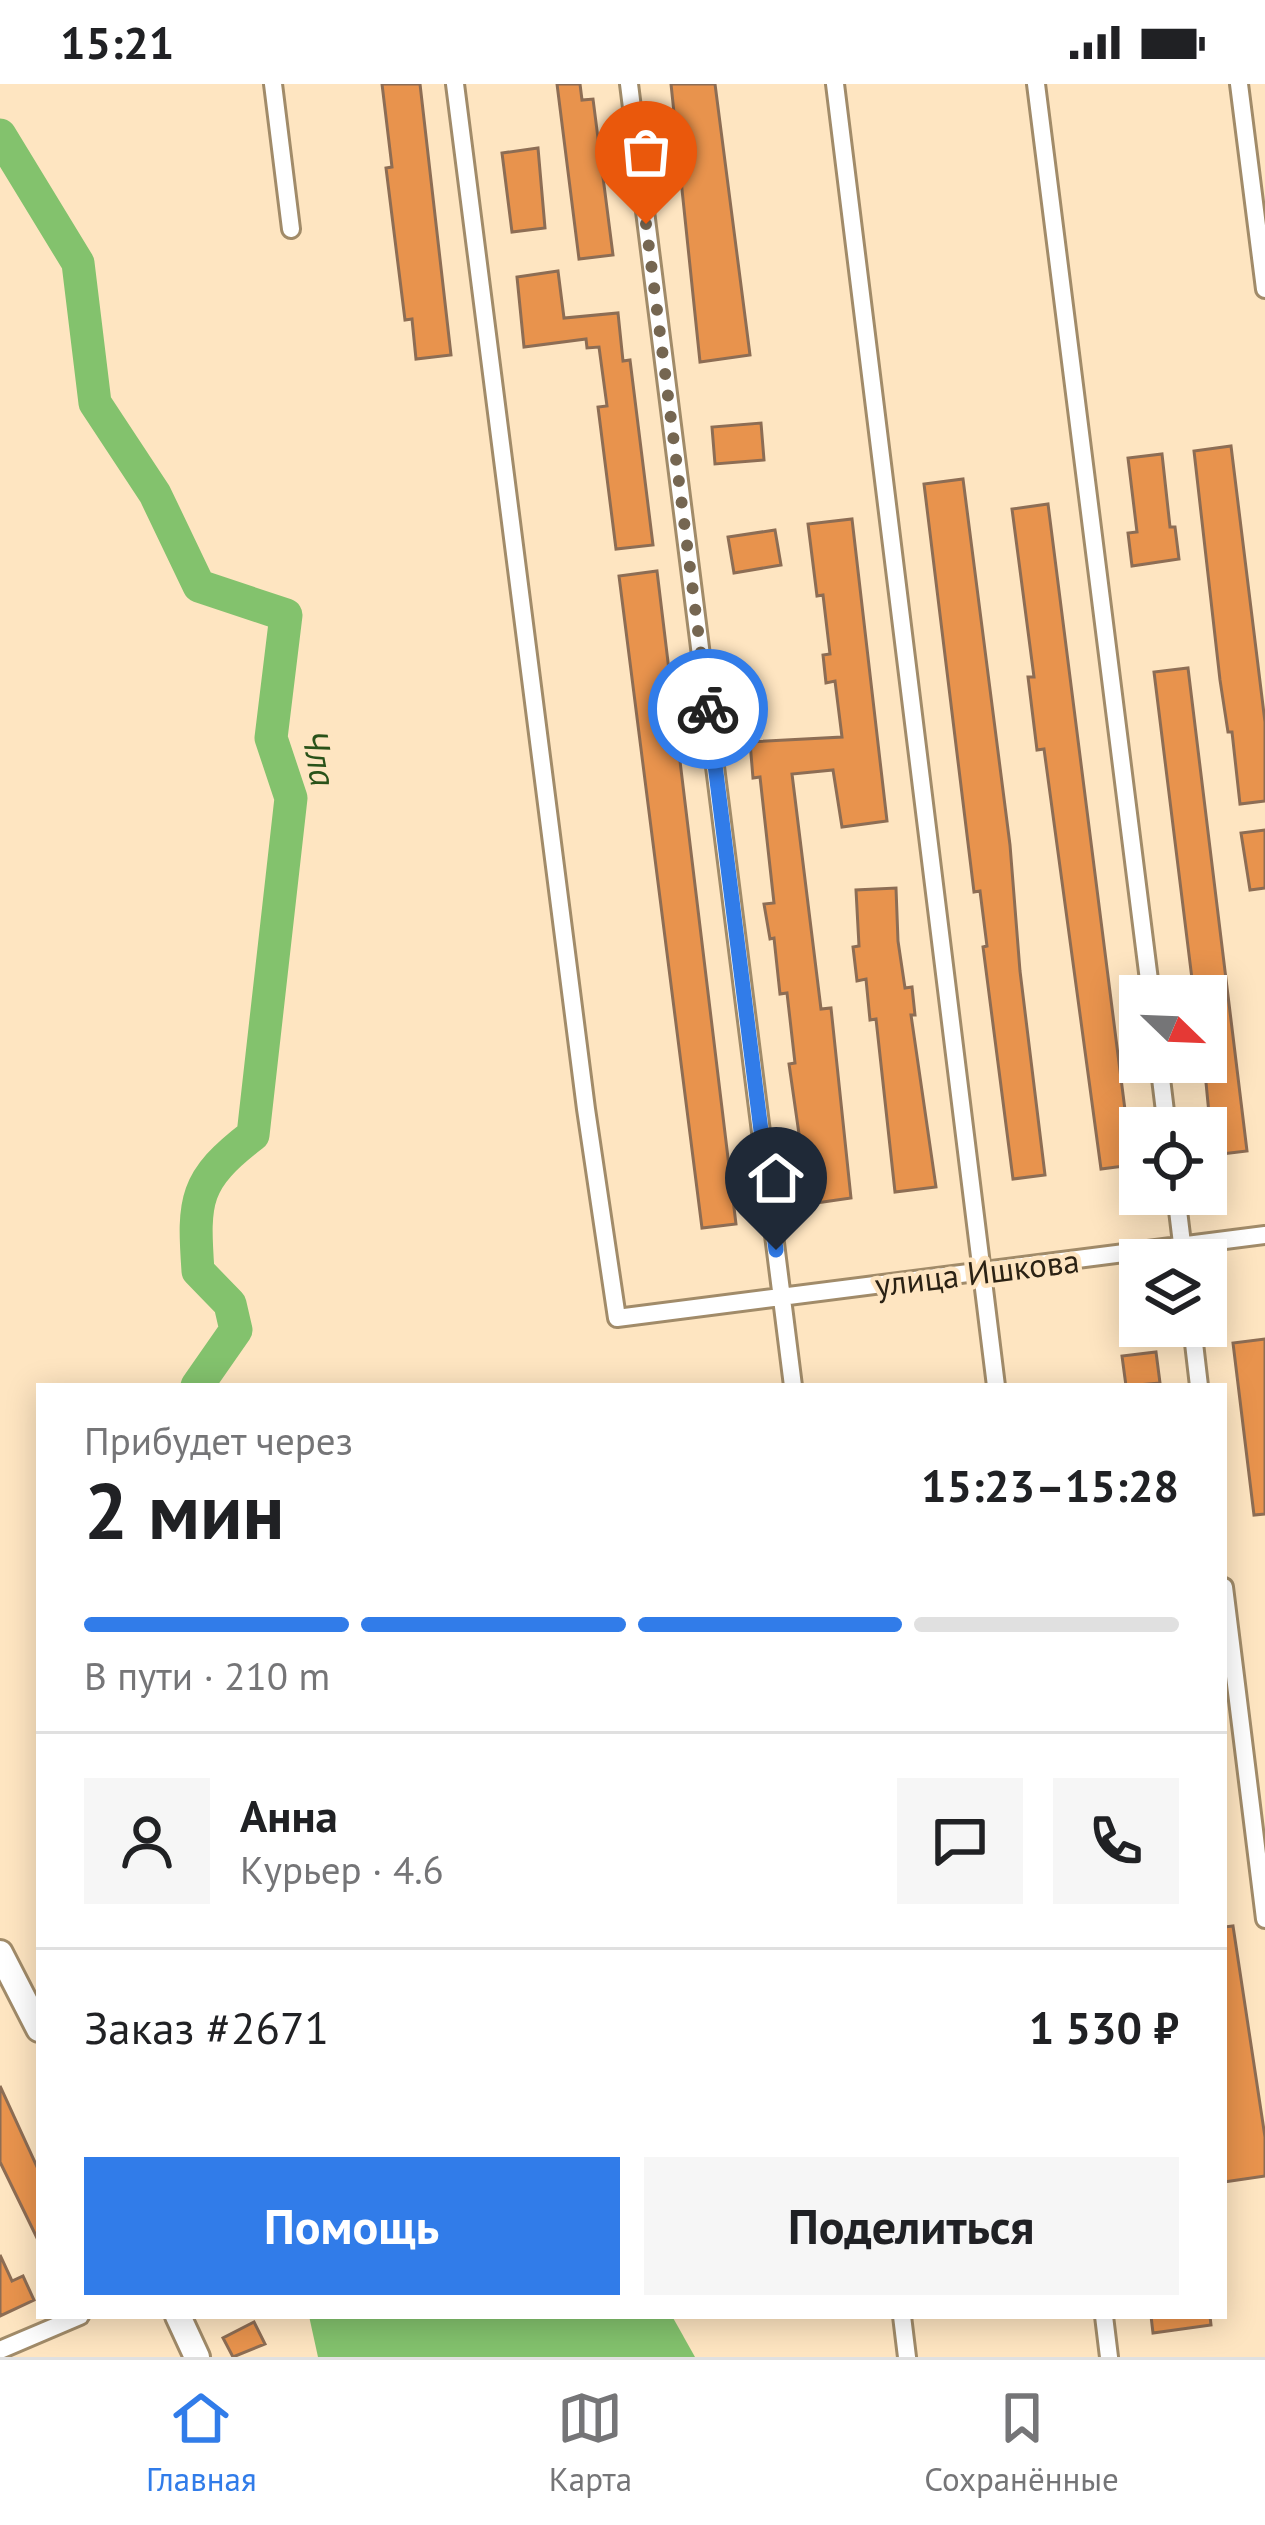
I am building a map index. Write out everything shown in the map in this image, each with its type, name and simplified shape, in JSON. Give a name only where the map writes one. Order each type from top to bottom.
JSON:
[{"type":"street","points":[[273,84],[291,229]]},
{"type":"street","name":"улица Ишкова","points":[[455,84],[617,1318],[1119,1258]]},
{"type":"street","points":[[629,84],[793,1383]]},
{"type":"street","points":[[836,84],[996,1383]]},
{"type":"street","points":[[1036,84],[1147,975]]},
{"type":"street","points":[[1239,84],[1265,289]]},
{"type":"street","name":"улица Ишкова","points":[[1227,1243],[1265,1235]]},
{"type":"street","points":[[1194,1347],[1199,1383]]},
{"type":"street","points":[[1227,1610],[1265,1919]]},
{"type":"street","points":[[0,1953],[36,2023]]},
{"type":"street","points":[[3,2353],[74,2319]]},
{"type":"street","points":[[179,2319],[197,2357]]},
{"type":"street","points":[[902,2319],[907,2357]]},
{"type":"street","points":[[1104,2319],[1109,2357]]},
{"type":"shaded area","points":[[310,2319],[674,2319],[695,2357],[318,2357]]},
{"type":"building","points":[[382,84],[420,84],[451,355],[416,359],[412,319],[405,320],[386,168],[392,167]]},
{"type":"building","points":[[557,84],[580,84],[582,100],[593,99],[613,255],[579,259]]},
{"type":"building","points":[[671,84],[715,84],[750,355],[700,362]]},
{"type":"building","points":[[538,148],[545,228],[512,232],[502,153]]},
{"type":"building","points":[[558,271],[564,318],[618,313],[623,361],[630,360],[653,545],[616,549],[598,407],[607,406],[599,347],[587,348],[586,339],[524,347],[517,277]]},
{"type":"building","points":[[761,423],[764,460],[715,464],[712,427]]},
{"type":"building","points":[[1231,446],[1265,722],[1265,801],[1240,804],[1220,680],[1194,451]]},
{"type":"building","points":[[1162,454],[1170,527],[1175,527],[1179,559],[1132,566],[1128,533],[1137,532],[1128,458]]},
{"type":"building","points":[[963,479],[1010,845],[1045,1175],[1013,1179],[980,891],[974,892],[924,484]]},
{"type":"building","points":[[1048,504],[1125,1107],[1119,1107],[1119,1167],[1101,1169],[1044,749],[1037,750],[1028,677],[1034,677],[1012,509]]},
{"type":"building","points":[[852,519],[887,821],[842,827],[833,770],[792,774],[821,1009],[831,1008],[851,1198],[809,1204],[789,1064],[795,1063],[787,993],[780,994],[774,938],[770,939],[764,904],[774,903],[760,777],[753,778],[750,742],[842,737],[835,681],[826,683],[823,655],[830,654],[808,524]]},
{"type":"building","points":[[775,530],[781,565],[734,573],[728,537]]},
{"type":"building","points":[[657,571],[736,1224],[702,1228],[619,576]]},
{"type":"building","points":[[1188,668],[1226,975],[1192,975],[1154,672]]},
{"type":"building","points":[[1265,830],[1265,888],[1250,890],[1241,833]]},
{"type":"building","points":[[896,888],[898,941],[905,988],[912,987],[915,1015],[911,1015],[936,1187],[895,1192],[876,1019],[870,1020],[866,979],[857,981],[853,947],[859,946],[856,890]]},
{"type":"building","points":[[1227,987],[1247,1151],[1227,1153],[1227,1107],[1208,1107],[1206,1083],[1227,1083]]},
{"type":"building","points":[[1265,1339],[1265,1514],[1254,1515],[1233,1343]]},
{"type":"building","points":[[1156,1352],[1160,1383],[1126,1383],[1122,1356]]},
{"type":"building","points":[[1233,1926],[1265,2137],[1265,2176],[1227,2182],[1227,1927]]},
{"type":"building","points":[[0,2086],[36,2164],[36,2236],[0,2162]]},
{"type":"building","points":[[0,2255],[12,2281],[23,2276],[34,2300],[0,2316]]},
{"type":"building","points":[[1151,2319],[1210,2319],[1211,2325],[1153,2333]]},
{"type":"building","points":[[254,2322],[265,2344],[233,2357],[223,2338]]},
{"type":"waterway","name":"Чла","points":[[0,135],[78,263],[95,403],[155,494],[199,586],[286,615],[271,738],[291,798],[253,1135],[208,1179],[196,1226],[198,1271],[230,1304],[236,1330],[199,1383]]},
{"type":"way so far","points":[[646,224],[708,709]]},
{"type":"route","points":[[708,709],[776,1250]]}]
